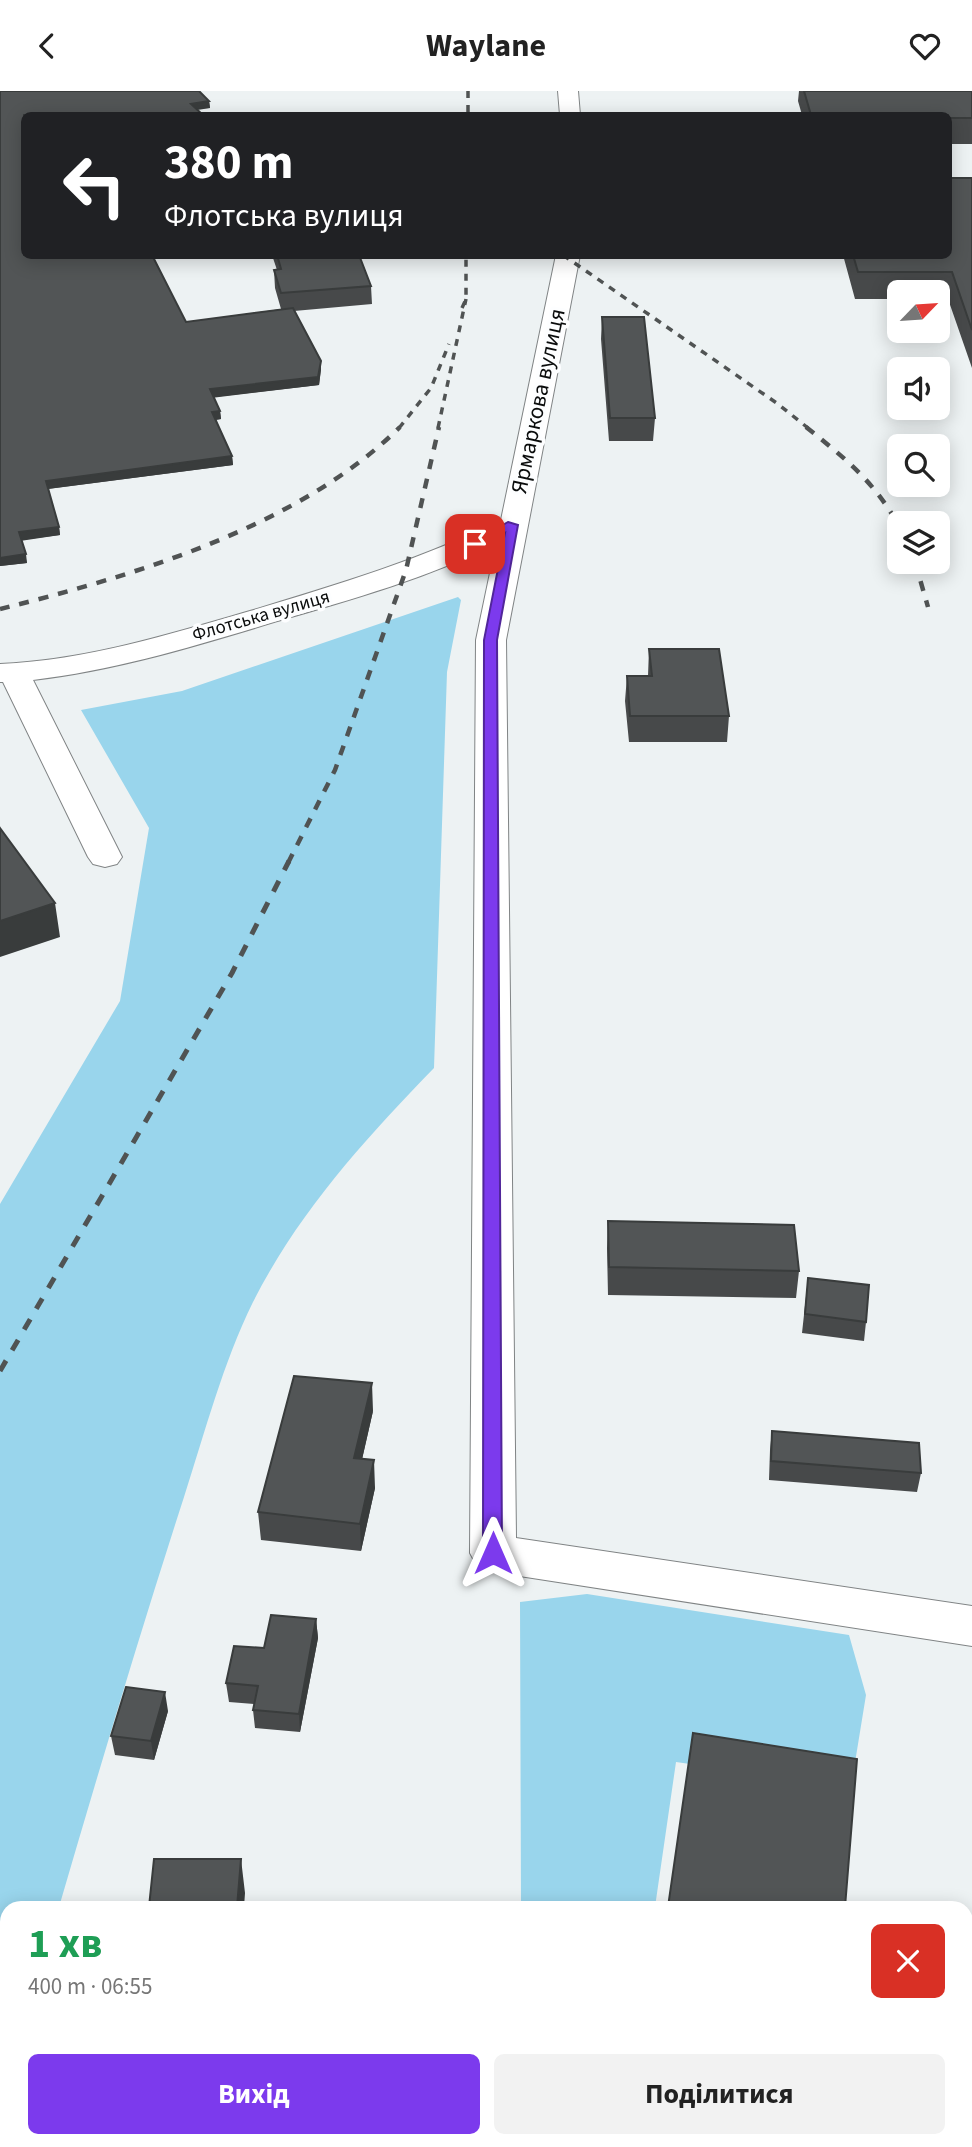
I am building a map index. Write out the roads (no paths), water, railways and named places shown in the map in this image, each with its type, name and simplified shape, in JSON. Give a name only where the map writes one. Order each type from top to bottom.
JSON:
[{"type":"street","points":[[568,91],[570,112]]},
{"type":"street","name":"Ярмаркова вулиця","points":[[567,259],[491,640],[493,1553],[972,1626]]},
{"type":"street","name":"Флотська вулиця","points":[[7,673],[65,668],[104,660],[323,598],[475,544],[513,525]]},
{"type":"street","points":[[7,673],[105,857]]},
{"type":"railway","points":[[468,91],[468,112]]},
{"type":"railway","points":[[466,259],[466,299]]},
{"type":"railway","points":[[569,259],[778,404],[808,428]]},
{"type":"railway","points":[[438,428],[466,299]]},
{"type":"railway","points":[[462,308],[466,299]]},
{"type":"railway","points":[[399,428],[431,388],[449,344]]},
{"type":"railway","points":[[288,863],[335,770],[406,570],[439,427]]},
{"type":"railway","points":[[806,427],[870,484],[889,511]]},
{"type":"railway","points":[[0,609],[105,581],[213,543],[314,493],[360,462],[399,428]]},
{"type":"railway","points":[[918,574],[928,607]]},
{"type":"railway","points":[[0,1371],[232,973],[289,861]]}]
